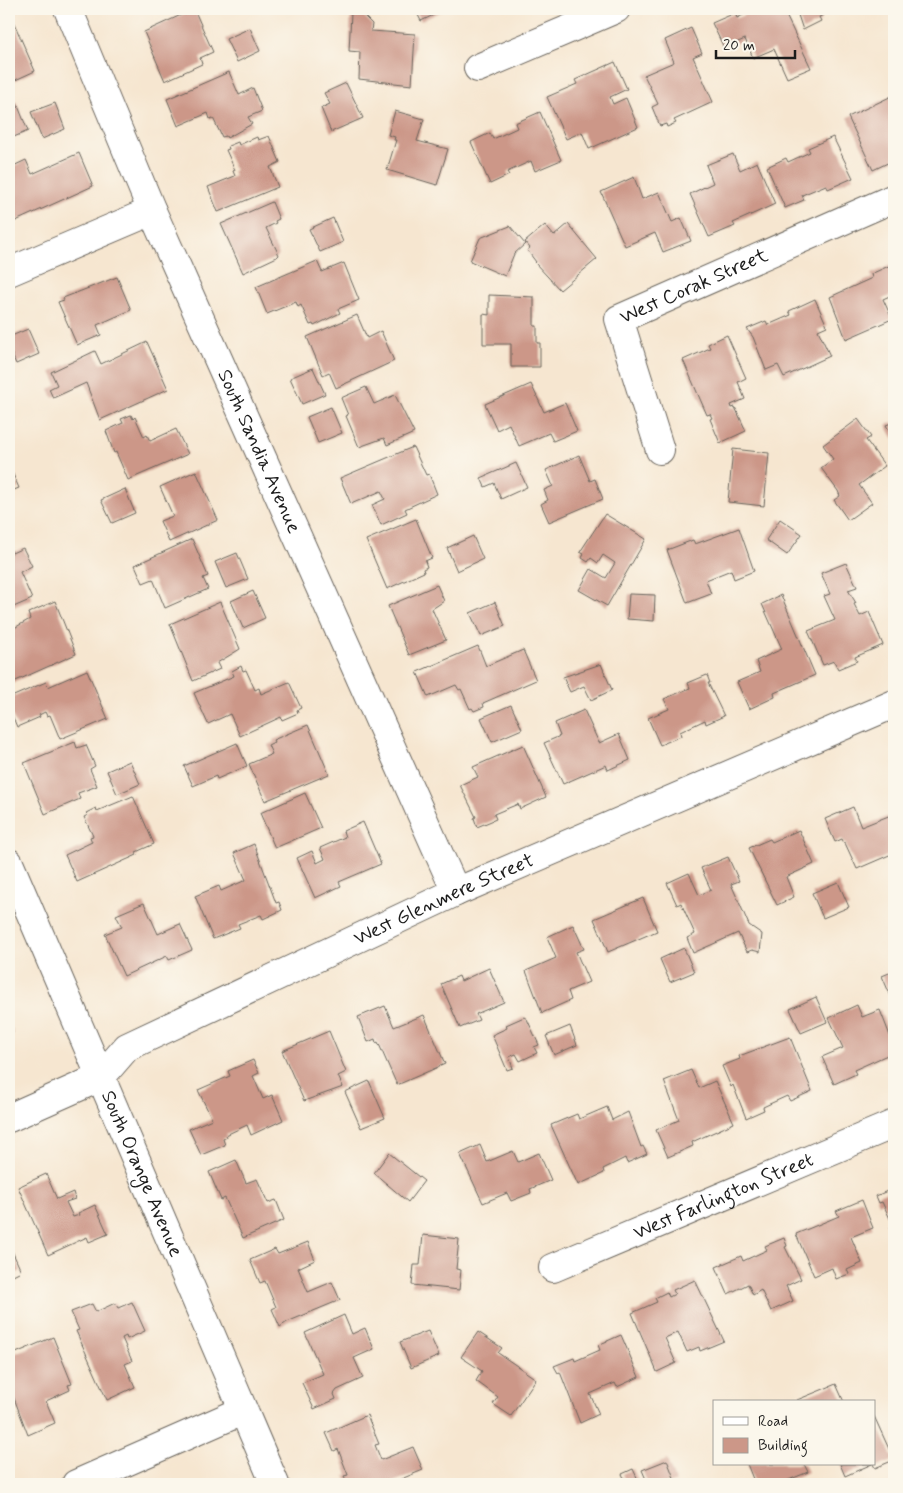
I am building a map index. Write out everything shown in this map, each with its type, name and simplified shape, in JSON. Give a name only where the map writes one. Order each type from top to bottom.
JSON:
[{"type":"street","name":"South Sandia Avenue","points":[[68,9],[152,211],[456,892]]},
{"type":"street","points":[[478,68],[616,9]]},
{"type":"street","name":"West Corak Street","points":[[660,450],[618,319],[894,198]]},
{"type":"street","points":[[9,272],[152,211]]},
{"type":"street","name":"West Glenmere Street","points":[[9,1118],[102,1077],[127,1047],[456,892],[894,704]]},
{"type":"street","name":"South Orange Avenue","points":[[9,863],[102,1077],[274,1484]]},
{"type":"street","name":"West Farlington Street","points":[[553,1268],[894,1124]]},
{"type":"street","points":[[76,1484],[242,1411]]},
{"type":"building","points":[[194,9],[213,52],[200,58],[202,64],[165,81],[144,32]]},
{"type":"building","points":[[415,9],[446,9],[421,21]]},
{"type":"building","points":[[756,9],[783,9],[811,68],[787,78],[774,49],[753,58],[745,39],[724,48],[712,23],[735,13],[737,18]]},
{"type":"building","points":[[796,9],[838,9],[819,17],[821,21],[803,30]]},
{"type":"building","points":[[351,13],[362,14],[372,24],[371,31],[415,34],[412,85],[359,79],[360,52],[349,51]]},
{"type":"building","points":[[14,23],[35,71],[9,83],[9,25]]},
{"type":"building","points":[[250,28],[260,51],[237,62],[226,39]]},
{"type":"building","points":[[691,28],[702,53],[693,57],[713,102],[674,120],[676,123],[667,127],[666,124],[660,126],[652,107],[658,104],[644,75],[674,62],[665,40]]},
{"type":"building","points":[[615,62],[627,89],[610,97],[613,104],[626,98],[638,127],[589,149],[582,132],[566,139],[547,97],[577,84],[575,80]]},
{"type":"building","points":[[229,72],[239,95],[253,88],[262,111],[248,117],[252,124],[227,138],[226,136],[222,137],[213,118],[210,119],[208,113],[178,126],[167,99]]},
{"type":"building","points":[[346,83],[363,118],[331,132],[321,108],[330,104],[324,93]]},
{"type":"building","points":[[894,95],[894,160],[873,170],[848,117]]},
{"type":"building","points":[[16,101],[28,131],[9,139],[9,104]]},
{"type":"building","points":[[55,103],[65,129],[42,139],[31,112]]},
{"type":"building","points":[[395,111],[424,119],[417,141],[448,149],[437,185],[387,170],[396,140],[394,140],[395,137],[388,135]]},
{"type":"building","points":[[540,112],[561,160],[535,171],[531,161],[507,172],[509,175],[490,184],[471,142],[490,133],[493,139],[517,128],[515,123]]},
{"type":"building","points":[[269,136],[280,162],[270,167],[278,187],[218,212],[208,187],[235,176],[233,171],[235,170],[226,150],[229,149],[228,146],[238,142],[239,145],[257,137],[258,140]]},
{"type":"building","points":[[833,137],[853,178],[828,189],[826,185],[802,195],[804,200],[785,208],[767,167],[786,158],[788,162],[810,152],[808,148]]},
{"type":"building","points":[[79,153],[93,186],[9,224],[9,168],[26,160],[32,174]]},
{"type":"building","points":[[733,154],[740,170],[757,162],[775,204],[733,223],[735,226],[709,237],[690,194],[713,183],[706,165]]},
{"type":"building","points":[[634,177],[642,199],[659,192],[672,222],[681,218],[691,241],[663,252],[655,233],[625,246],[601,192]]},
{"type":"building","points":[[272,202],[279,219],[275,221],[276,223],[266,228],[279,255],[243,273],[221,224]]},
{"type":"building","points":[[333,218],[343,242],[320,252],[309,229]]},
{"type":"building","points":[[568,224],[597,259],[560,290],[535,263],[527,250],[530,248],[525,242],[545,225],[554,236]]},
{"type":"building","points":[[510,226],[525,244],[514,254],[505,276],[470,261],[480,238]]},
{"type":"building","points":[[317,261],[322,272],[344,263],[359,300],[338,309],[340,313],[314,326],[313,324],[310,325],[301,305],[298,307],[296,302],[267,314],[256,287]]},
{"type":"building","points":[[893,264],[894,294],[883,299],[892,319],[846,339],[830,297],[872,278],[871,274]]},
{"type":"building","points":[[117,277],[131,310],[97,325],[101,335],[77,345],[58,302],[64,300],[63,298]]},
{"type":"building","points":[[489,295],[534,297],[534,326],[537,326],[537,343],[540,343],[540,367],[511,367],[511,344],[483,344],[483,314],[489,315]]},
{"type":"building","points":[[815,299],[827,326],[818,330],[830,356],[784,377],[778,365],[766,370],[753,337],[747,329],[766,321],[768,325],[791,315],[789,311]]},
{"type":"building","points":[[357,315],[367,338],[381,331],[394,361],[336,388],[329,372],[323,375],[307,337]]},
{"type":"building","points":[[28,329],[39,354],[16,364],[9,348],[9,337]]},
{"type":"building","points":[[727,335],[746,378],[738,382],[745,399],[731,405],[732,408],[735,407],[746,431],[720,443],[710,419],[712,418],[710,414],[707,415],[683,360],[710,348],[708,344]]},
{"type":"building","points":[[147,342],[168,389],[100,420],[86,383],[53,398],[49,389],[57,385],[51,372],[95,351],[101,364]]},
{"type":"building","points":[[313,368],[325,394],[302,404],[290,378]]},
{"type":"building","points":[[531,384],[544,412],[565,403],[577,431],[553,441],[549,433],[519,446],[509,424],[497,430],[485,404]]},
{"type":"building","points":[[366,387],[374,404],[395,395],[414,433],[387,445],[384,438],[359,447],[346,416],[348,415],[341,398]]},
{"type":"building","points":[[331,407],[342,433],[318,443],[307,417]]},
{"type":"building","points":[[131,415],[133,419],[135,417],[144,437],[147,435],[150,441],[176,429],[188,454],[128,480],[116,452],[114,453],[106,431],[123,423],[121,419]]},
{"type":"building","points":[[858,419],[871,437],[866,440],[885,466],[859,485],[872,503],[848,520],[834,500],[840,496],[838,491],[821,468],[833,459],[823,445]]},
{"type":"building","points":[[894,422],[894,439],[886,425]]},
{"type":"building","points":[[413,447],[426,475],[429,474],[437,494],[405,509],[407,513],[381,525],[372,505],[385,499],[381,491],[351,504],[340,478]]},
{"type":"building","points":[[733,449],[769,453],[764,506],[728,502]]},
{"type":"building","points":[[579,455],[590,481],[595,479],[603,499],[549,522],[541,504],[548,500],[544,490],[553,486],[546,470]]},
{"type":"building","points":[[516,463],[527,487],[501,499],[494,483],[485,487],[481,478]]},
{"type":"building","points":[[9,465],[19,488],[9,492]]},
{"type":"building","points":[[196,471],[218,520],[169,542],[160,521],[173,516],[160,487]]},
{"type":"building","points":[[125,489],[135,513],[112,523],[101,500]]},
{"type":"building","points":[[605,514],[646,539],[607,606],[579,590],[591,569],[606,578],[615,563],[603,555],[598,563],[591,558],[588,562],[582,558],[584,554],[580,552]]},
{"type":"building","points":[[416,519],[432,558],[425,561],[427,567],[423,569],[424,572],[387,589],[366,540]]},
{"type":"building","points":[[780,519],[802,534],[787,555],[766,540]]},
{"type":"building","points":[[739,528],[754,571],[734,579],[731,570],[706,580],[711,594],[687,603],[667,550],[693,540],[695,544]]},
{"type":"building","points":[[473,536],[483,559],[457,571],[447,548]]},
{"type":"building","points":[[192,539],[208,576],[203,578],[208,589],[165,608],[153,579],[143,583],[135,565]]},
{"type":"building","points":[[9,546],[12,553],[23,548],[32,566],[20,572],[32,599],[9,609]]},
{"type":"building","points":[[237,553],[248,579],[226,588],[215,562]]},
{"type":"building","points":[[846,563],[857,587],[848,590],[856,603],[854,604],[860,616],[869,612],[883,645],[855,657],[857,661],[838,669],[834,661],[823,665],[808,631],[835,620],[824,596],[830,594],[821,573]]},
{"type":"building","points":[[437,585],[444,601],[432,609],[446,640],[409,655],[388,606]]},
{"type":"building","points":[[253,591],[265,618],[243,628],[231,601]]},
{"type":"building","points":[[629,594],[655,595],[654,621],[627,619]]},
{"type":"building","points":[[781,595],[815,675],[774,693],[775,697],[749,709],[737,682],[760,672],[756,661],[782,649],[762,604]]},
{"type":"building","points":[[55,601],[76,654],[9,684],[9,631],[30,619],[28,613]]},
{"type":"building","points":[[220,602],[240,649],[217,663],[220,669],[193,681],[170,624]]},
{"type":"building","points":[[495,602],[505,626],[481,636],[470,613]]},
{"type":"building","points":[[478,646],[486,666],[523,650],[536,680],[483,703],[484,707],[474,711],[472,708],[470,709],[461,689],[459,690],[456,685],[428,697],[417,672]]},
{"type":"building","points":[[601,664],[612,690],[591,700],[584,686],[570,692],[563,677]]},
{"type":"building","points":[[241,666],[243,671],[246,670],[255,690],[259,688],[261,694],[289,682],[301,708],[297,710],[298,713],[282,720],[281,717],[240,736],[230,714],[208,724],[194,693],[234,676],[232,671]]},
{"type":"building","points":[[87,670],[108,719],[60,739],[50,715],[47,716],[45,712],[39,715],[40,717],[17,727],[9,708],[9,698],[46,682],[48,687]]},
{"type":"building","points":[[707,675],[710,683],[708,683],[724,716],[706,724],[705,720],[680,732],[681,736],[660,745],[648,718],[669,709],[664,699],[690,688],[688,683]]},
{"type":"building","points":[[511,705],[522,729],[492,742],[481,718]]},
{"type":"building","points":[[584,710],[599,743],[619,734],[630,760],[608,770],[606,765],[563,784],[544,743],[560,736],[555,723]]},
{"type":"building","points":[[308,725],[329,774],[265,801],[249,764],[272,754],[268,745],[274,742],[273,740]]},
{"type":"building","points":[[75,742],[77,748],[86,745],[95,766],[90,769],[97,786],[78,793],[80,799],[45,814],[24,763]]},
{"type":"building","points":[[237,743],[247,766],[217,779],[216,776],[193,786],[184,766]]},
{"type":"building","points":[[523,745],[546,797],[520,809],[518,804],[494,814],[496,819],[477,827],[474,818],[476,817],[460,785],[478,777],[473,767]]},
{"type":"building","points":[[130,761],[140,784],[117,794],[107,771]]},
{"type":"building","points":[[305,793],[321,828],[275,848],[260,813]]},
{"type":"building","points":[[133,796],[154,844],[136,852],[137,855],[77,882],[65,855],[92,842],[90,837],[93,836],[84,817],[88,815],[86,813],[96,808],[97,811]]},
{"type":"building","points":[[853,807],[861,827],[891,815],[894,822],[894,853],[857,869],[842,839],[835,842],[825,819]]},
{"type":"building","points":[[363,822],[381,864],[339,882],[341,886],[315,898],[297,858],[312,851],[317,863],[325,859],[320,848],[345,837],[343,831]]},
{"type":"building","points":[[799,830],[814,864],[786,877],[794,897],[777,905],[749,848],[770,839],[772,842]]},
{"type":"building","points":[[254,844],[276,903],[279,902],[282,910],[263,919],[261,915],[238,924],[240,928],[213,939],[195,896],[219,886],[221,891],[246,880],[234,853]]},
{"type":"building","points":[[728,857],[739,881],[731,884],[749,925],[762,934],[760,952],[752,950],[747,952],[738,933],[693,953],[687,938],[695,934],[681,903],[677,905],[667,883],[689,873],[699,895],[711,890],[701,868]]},
{"type":"building","points":[[838,882],[849,907],[823,918],[812,893]]},
{"type":"building","points":[[643,898],[657,931],[608,952],[594,919]]},
{"type":"building","points":[[144,903],[158,934],[180,924],[192,950],[169,960],[167,956],[124,976],[105,934],[122,927],[116,915]]},
{"type":"building","points":[[573,925],[584,949],[576,952],[589,982],[568,991],[571,1000],[542,1013],[526,971],[556,958],[547,937]]},
{"type":"building","points":[[684,948],[694,972],[670,982],[660,959]]},
{"type":"building","points":[[489,968],[504,1002],[476,1014],[479,1020],[460,1028],[441,984],[459,976],[461,981]]},
{"type":"building","points":[[894,971],[894,1004],[882,976]]},
{"type":"building","points":[[816,997],[827,1022],[801,1033],[790,1009]]},
{"type":"building","points":[[857,1005],[862,1017],[880,1010],[894,1046],[894,1052],[854,1070],[856,1074],[834,1084],[822,1057],[843,1048],[829,1018]]},
{"type":"building","points":[[385,1006],[394,1027],[424,1015],[445,1064],[397,1085],[378,1042],[376,1043],[375,1039],[368,1042],[358,1017]]},
{"type":"building","points":[[524,1017],[527,1019],[539,1045],[534,1047],[537,1053],[520,1061],[516,1054],[509,1057],[513,1068],[507,1070],[492,1035],[507,1028],[506,1025]]},
{"type":"building","points":[[9,1022],[13,1032],[9,1034]]},
{"type":"building","points":[[570,1026],[577,1045],[554,1055],[546,1036]]},
{"type":"building","points":[[329,1031],[346,1072],[338,1076],[343,1087],[304,1101],[282,1051]]},
{"type":"building","points":[[790,1037],[812,1091],[790,1101],[787,1096],[763,1107],[764,1110],[746,1118],[733,1085],[731,1087],[722,1066],[740,1059],[739,1056]]},
{"type":"building","points":[[253,1060],[259,1073],[253,1076],[263,1099],[272,1095],[283,1120],[251,1135],[247,1125],[226,1135],[227,1137],[223,1139],[225,1145],[201,1155],[189,1129],[212,1119],[198,1090],[230,1076],[228,1071]]},
{"type":"building","points":[[691,1070],[699,1088],[715,1081],[734,1123],[692,1142],[693,1146],[668,1157],[656,1130],[679,1120],[664,1081]]},
{"type":"building","points":[[369,1081],[385,1118],[361,1128],[345,1092]]},
{"type":"building","points":[[607,1107],[612,1120],[628,1112],[641,1147],[643,1146],[647,1154],[627,1163],[625,1158],[603,1169],[604,1173],[578,1185],[551,1125],[577,1114],[579,1119]]},
{"type":"building","points":[[480,1145],[487,1162],[513,1151],[518,1162],[539,1153],[551,1180],[530,1189],[531,1193],[511,1201],[507,1193],[483,1203],[460,1154]]},
{"type":"building","points":[[389,1153],[424,1181],[408,1202],[374,1173]]},
{"type":"building","points":[[236,1160],[246,1183],[257,1179],[268,1203],[276,1200],[284,1220],[243,1238],[225,1198],[221,1200],[209,1172]]},
{"type":"building","points":[[46,1174],[57,1199],[73,1192],[75,1199],[66,1202],[73,1217],[95,1205],[108,1234],[89,1242],[87,1237],[48,1255],[18,1187]]},
{"type":"building","points":[[894,1188],[894,1227],[882,1202],[879,1203],[876,1196]]},
{"type":"building","points":[[862,1200],[873,1228],[851,1237],[862,1263],[847,1270],[849,1274],[836,1279],[832,1268],[814,1276],[796,1234],[839,1216],[836,1211]]},
{"type":"building","points":[[894,1227],[894,1236],[890,1228]]},
{"type":"building","points":[[423,1235],[459,1239],[456,1269],[461,1270],[459,1290],[412,1285],[414,1265],[420,1265]]},
{"type":"building","points":[[784,1238],[787,1246],[785,1247],[801,1279],[786,1286],[793,1301],[771,1311],[761,1290],[753,1295],[748,1284],[728,1294],[716,1267],[741,1256],[743,1261],[767,1250],[765,1246]]},
{"type":"building","points":[[308,1242],[315,1260],[298,1268],[308,1292],[332,1282],[340,1300],[287,1322],[280,1327],[272,1309],[276,1307],[265,1281],[260,1283],[250,1260],[275,1249],[278,1254]]},
{"type":"building","points":[[9,1244],[21,1271],[9,1277]]},
{"type":"building","points":[[695,1280],[724,1341],[700,1351],[699,1347],[687,1352],[678,1332],[665,1338],[676,1363],[657,1372],[632,1313],[657,1302],[655,1298],[667,1292],[669,1297],[675,1294],[673,1290]]},
{"type":"building","points":[[132,1302],[145,1331],[127,1339],[126,1336],[122,1338],[132,1361],[125,1364],[135,1387],[107,1400],[76,1331],[79,1330],[71,1312],[92,1304],[96,1312],[115,1303],[118,1308]]},
{"type":"building","points":[[344,1315],[352,1334],[365,1328],[374,1349],[354,1358],[363,1378],[337,1390],[334,1394],[336,1399],[314,1409],[302,1383],[323,1374],[305,1333]]},
{"type":"building","points":[[428,1331],[439,1356],[411,1368],[400,1342]]},
{"type":"building","points":[[478,1332],[502,1348],[498,1353],[536,1379],[511,1416],[493,1404],[498,1397],[476,1381],[482,1371],[461,1357]]},
{"type":"building","points":[[621,1335],[639,1377],[617,1387],[615,1383],[590,1394],[599,1414],[580,1423],[560,1372],[558,1373],[554,1366],[574,1358],[575,1361],[600,1350],[598,1345]]},
{"type":"building","points":[[53,1337],[72,1384],[68,1385],[70,1390],[46,1401],[55,1423],[28,1435],[9,1385],[9,1356]]},
{"type":"building","points":[[836,1384],[843,1400],[797,1400]]},
{"type":"building","points":[[367,1415],[379,1444],[375,1445],[381,1460],[413,1447],[423,1470],[389,1484],[348,1484],[344,1476],[348,1475],[338,1449],[334,1451],[326,1433]]},
{"type":"building","points":[[876,1420],[894,1460],[875,1468],[874,1466],[876,1466]]},
{"type":"building","points":[[667,1460],[676,1483],[648,1484],[642,1470]]},
{"type":"building","points":[[748,1466],[805,1466],[808,1472],[779,1484],[755,1484]]},
{"type":"building","points":[[841,1466],[868,1466],[845,1476]]},
{"type":"building","points":[[633,1469],[640,1484],[615,1484],[625,1480],[622,1474]]}]
